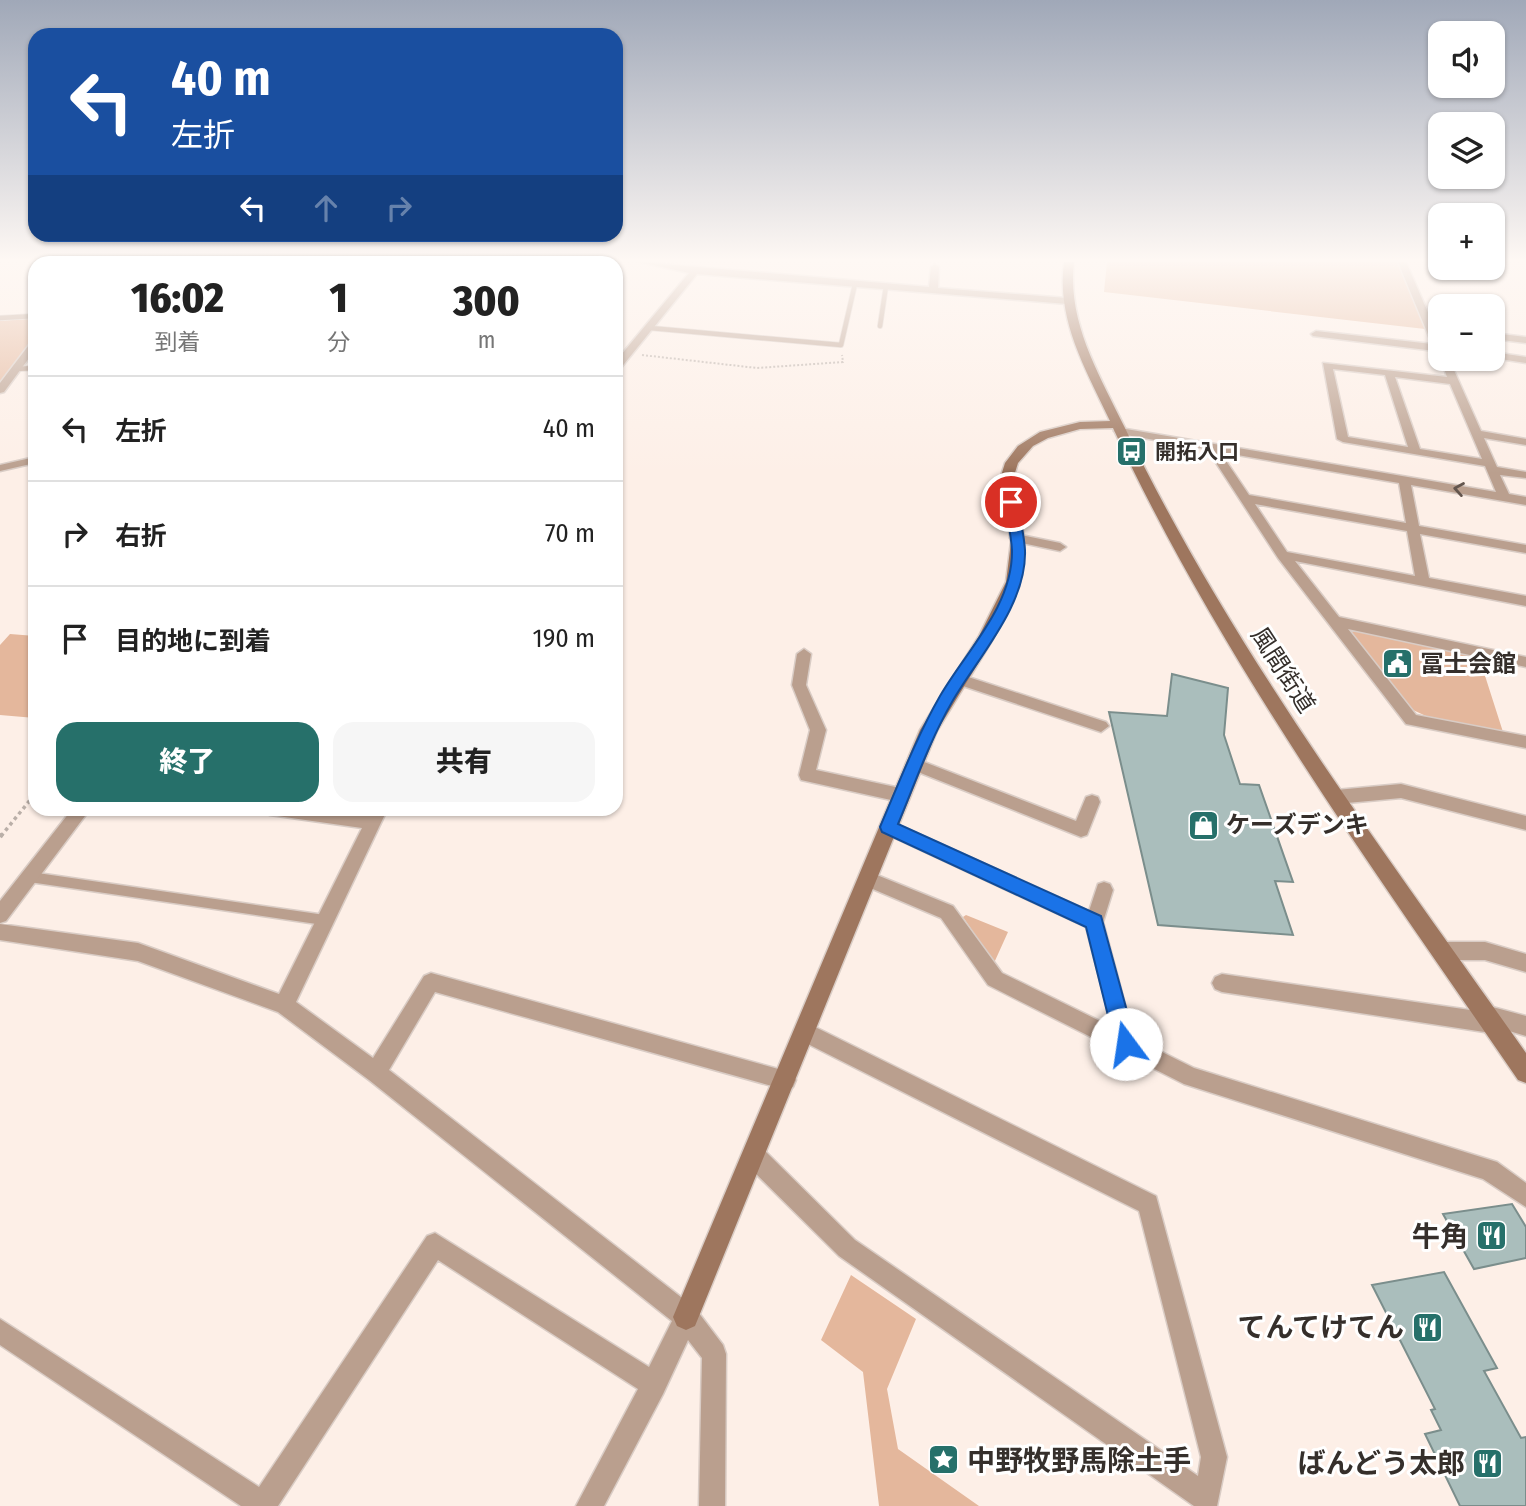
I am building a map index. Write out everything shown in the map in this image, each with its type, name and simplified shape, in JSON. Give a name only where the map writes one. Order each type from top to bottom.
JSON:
[{"type":"street","points":[[623,360],[647,332]]},
{"type":"street","name":"風間街道","points":[[1076,332],[1119,428],[1169,527],[1246,661],[1336,797],[1526,1072]]},
{"type":"street","points":[[1316,334],[1428,349]]},
{"type":"street","points":[[1505,337],[1526,340]]},
{"type":"street","points":[[0,390],[28,353]]},
{"type":"street","points":[[1505,357],[1526,360]]},
{"type":"street","points":[[1454,381],[1327,365],[1343,439],[1415,451],[1526,475]]},
{"type":"street","points":[[1449,371],[1503,497]]},
{"type":"street","points":[[1389,373],[1415,451]]},
{"type":"street","points":[[589,1506],[654,1385],[686,1317],[929,730],[958,679],[998,620],[1014,580],[1018,552],[1007,473],[1024,447],[1057,430],[1082,424],[1119,428],[1526,501]]},
{"type":"street","points":[[1477,434],[1526,442]]},
{"type":"street","points":[[1210,445],[1283,555],[1411,720],[1526,742]]},
{"type":"street","points":[[0,468],[28,462]]},
{"type":"street","points":[[1404,480],[1423,581]]},
{"type":"street","points":[[1244,498],[1526,549]]},
{"type":"street","points":[[1016,538],[1060,547]]},
{"type":"street","points":[[1283,555],[1526,601]]},
{"type":"street","points":[[1334,621],[1526,662]]},
{"type":"street","points":[[804,654],[799,685],[818,730],[807,775],[900,795]]},
{"type":"street","points":[[958,679],[1101,726]]},
{"type":"street","points":[[914,764],[1081,830],[1092,802]]},
{"type":"street","points":[[1336,797],[1401,791],[1526,824]]},
{"type":"street","points":[[0,915],[76,816]]},
{"type":"street","points":[[284,1006],[376,816]]},
{"type":"street","points":[[888,827],[1094,922]]},
{"type":"street","points":[[867,879],[947,912],[995,979],[1191,1077],[1489,1170],[1526,1196]]},
{"type":"street","points":[[1104,890],[1094,922],[1126,1044]]},
{"type":"street","points":[[0,932],[138,952],[284,1006],[376,1073],[686,1317],[714,1354],[712,1506]]},
{"type":"street","points":[[1443,951],[1485,951],[1526,963]]},
{"type":"street","points":[[376,1073],[431,982],[786,1080]]},
{"type":"street","points":[[1222,983],[1526,1026]]},
{"type":"street","points":[[754,1156],[847,1248],[1207,1499],[1214,1457],[1148,1204],[805,1032]]},
{"type":"street","points":[[0,1331],[264,1506],[435,1244],[654,1385]]},
{"type":"lane","points":[[698,332],[841,345],[844,332]]},
{"type":"lane","points":[[16,369],[28,368]]},
{"type":"lane","points":[[30,877],[324,920]]},
{"type":"path","points":[[629,354],[757,368],[843,362],[841,345]]},
{"type":"path","points":[[0,838],[28,803]]},
{"type":"shaded area","points":[[0,332],[28,332],[28,346],[0,382]]},
{"type":"shaded area","points":[[1353,630],[1479,657],[1503,732],[1426,716],[1413,710],[1351,633]]},
{"type":"shaded area","points":[[10,634],[28,635],[28,717],[0,715],[0,645]]},
{"type":"shaded area","points":[[966,915],[1008,932],[994,963],[963,917]]},
{"type":"shaded area","points":[[851,1275],[916,1319],[887,1389],[898,1449],[979,1506],[879,1506],[863,1372],[821,1340]]},
{"type":"building","points":[[1172,674],[1228,688],[1224,735],[1240,784],[1259,785],[1293,882],[1275,881],[1293,935],[1158,925],[1109,712],[1167,716]]},
{"type":"building","points":[[1512,1204],[1526,1227],[1526,1258],[1474,1269],[1443,1214]]},
{"type":"building","points":[[1444,1272],[1497,1368],[1484,1371],[1521,1438],[1526,1437],[1526,1506],[1460,1506],[1425,1434],[1441,1430],[1431,1410],[1435,1409],[1372,1285]]},
{"type":"place","name":"開拓入口","points":[[1132,452]]},
{"type":"place","name":"冨士会館","points":[[1397,664]]},
{"type":"place","name":"ケーズデンキ","points":[[1203,825]]},
{"type":"place","name":"牛角","points":[[1491,1236]]},
{"type":"place","name":"てんてけてん","points":[[1427,1327]]},
{"type":"place","name":"中野牧野馬除土手","points":[[944,1460]]},
{"type":"place","name":"ばんどう太郎","points":[[1488,1463]]},
{"type":"route","points":[[1011,502],[1018,552],[1014,580],[998,620],[946,698],[929,730],[888,827],[1094,922],[1126,1044]]}]
